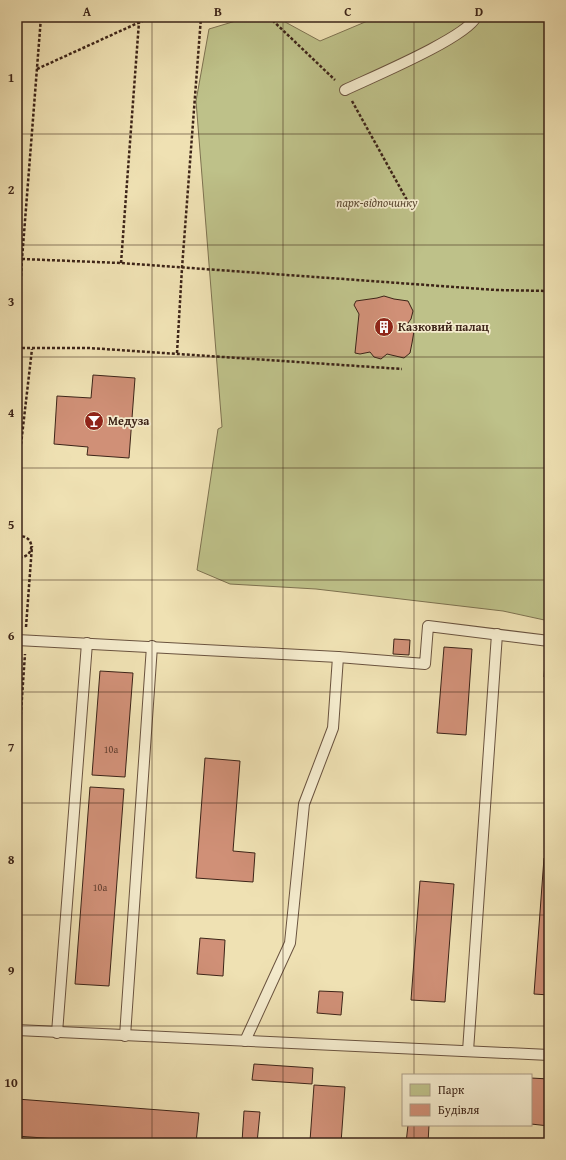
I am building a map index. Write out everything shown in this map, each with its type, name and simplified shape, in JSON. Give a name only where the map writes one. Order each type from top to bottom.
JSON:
[{"type":"lane","points":[[345,90],[415,58],[466,29],[476,17]]},
{"type":"lane","points":[[21,640],[338,657],[425,664],[428,626],[549,641]]},
{"type":"lane","points":[[468,1052],[497,634]]},
{"type":"lane","points":[[57,1033],[87,643]]},
{"type":"lane","points":[[125,1036],[152,646]]},
{"type":"lane","points":[[245,1040],[290,942],[304,804],[333,728],[338,657]]},
{"type":"lane","points":[[17,1030],[549,1056]]},
{"type":"path","points":[[41,17],[22,259],[17,347],[32,349],[89,348],[177,353],[402,369]]},
{"type":"path","points":[[37,70],[151,17]]},
{"type":"path","points":[[177,353],[182,268],[202,17]]},
{"type":"path","points":[[269,17],[345,90],[408,202]]},
{"type":"path","points":[[121,263],[139,22]]},
{"type":"path","points":[[22,259],[121,263],[496,290],[549,292]]},
{"type":"path","points":[[17,479],[32,349]]},
{"type":"path","points":[[17,536],[27,538],[32,546],[21,640],[21,709],[17,770]]},
{"type":"path","points":[[17,557],[24,557],[28,555],[32,546]]},
{"type":"path","points":[[17,700],[21,709],[17,717]]},
{"type":"green space","name":"парк-відпочинку","points":[[249,17],[276,17],[320,41],[377,17],[549,17],[549,621],[503,611],[316,589],[230,584],[197,570],[218,429],[222,427],[196,101],[209,29]]},
{"type":"building","name":"Казковий палац","points":[[384,296],[408,301],[413,311],[411,319],[408,323],[414,331],[412,343],[410,353],[404,358],[387,354],[381,359],[374,357],[370,352],[360,354],[355,353],[359,314],[354,305],[356,301]]},
{"type":"building","name":"Медуза","points":[[93,375],[135,378],[129,458],[87,455],[88,447],[54,444],[57,396],[91,398]]},
{"type":"building","points":[[394,639],[410,640],[409,655],[393,654]]},
{"type":"building","points":[[444,647],[472,649],[466,735],[437,733]]},
{"type":"building","points":[[546,650],[549,651],[549,678],[544,677]]},
{"type":"building","points":[[100,671],[133,673],[125,777],[92,775]]},
{"type":"building","points":[[205,758],[240,761],[233,851],[255,853],[253,882],[196,878]]},
{"type":"building","points":[[90,787],[124,789],[109,986],[75,984]]},
{"type":"building","points":[[544,858],[549,858],[549,995],[534,994]]},
{"type":"building","points":[[420,881],[454,884],[445,1002],[411,1000]]},
{"type":"building","points":[[200,938],[225,940],[223,976],[197,974]]},
{"type":"building","points":[[319,991],[343,992],[341,1015],[317,1013]]},
{"type":"building","points":[[254,1064],[313,1068],[312,1084],[252,1080]]},
{"type":"building","points":[[532,1078],[549,1079],[549,1126],[532,1124]]},
{"type":"building","points":[[314,1085],[345,1087],[341,1143],[310,1141]]},
{"type":"building","points":[[17,1099],[199,1113],[196,1143],[109,1143],[17,1136]]},
{"type":"building","points":[[244,1111],[260,1112],[257,1143],[242,1142]]},
{"type":"building","points":[[408,1126],[429,1126],[428,1143],[406,1143]]},
{"type":"place","name":"Казковий палац","points":[[384,327]]},
{"type":"place","name":"Медуза","points":[[94,421]]}]
